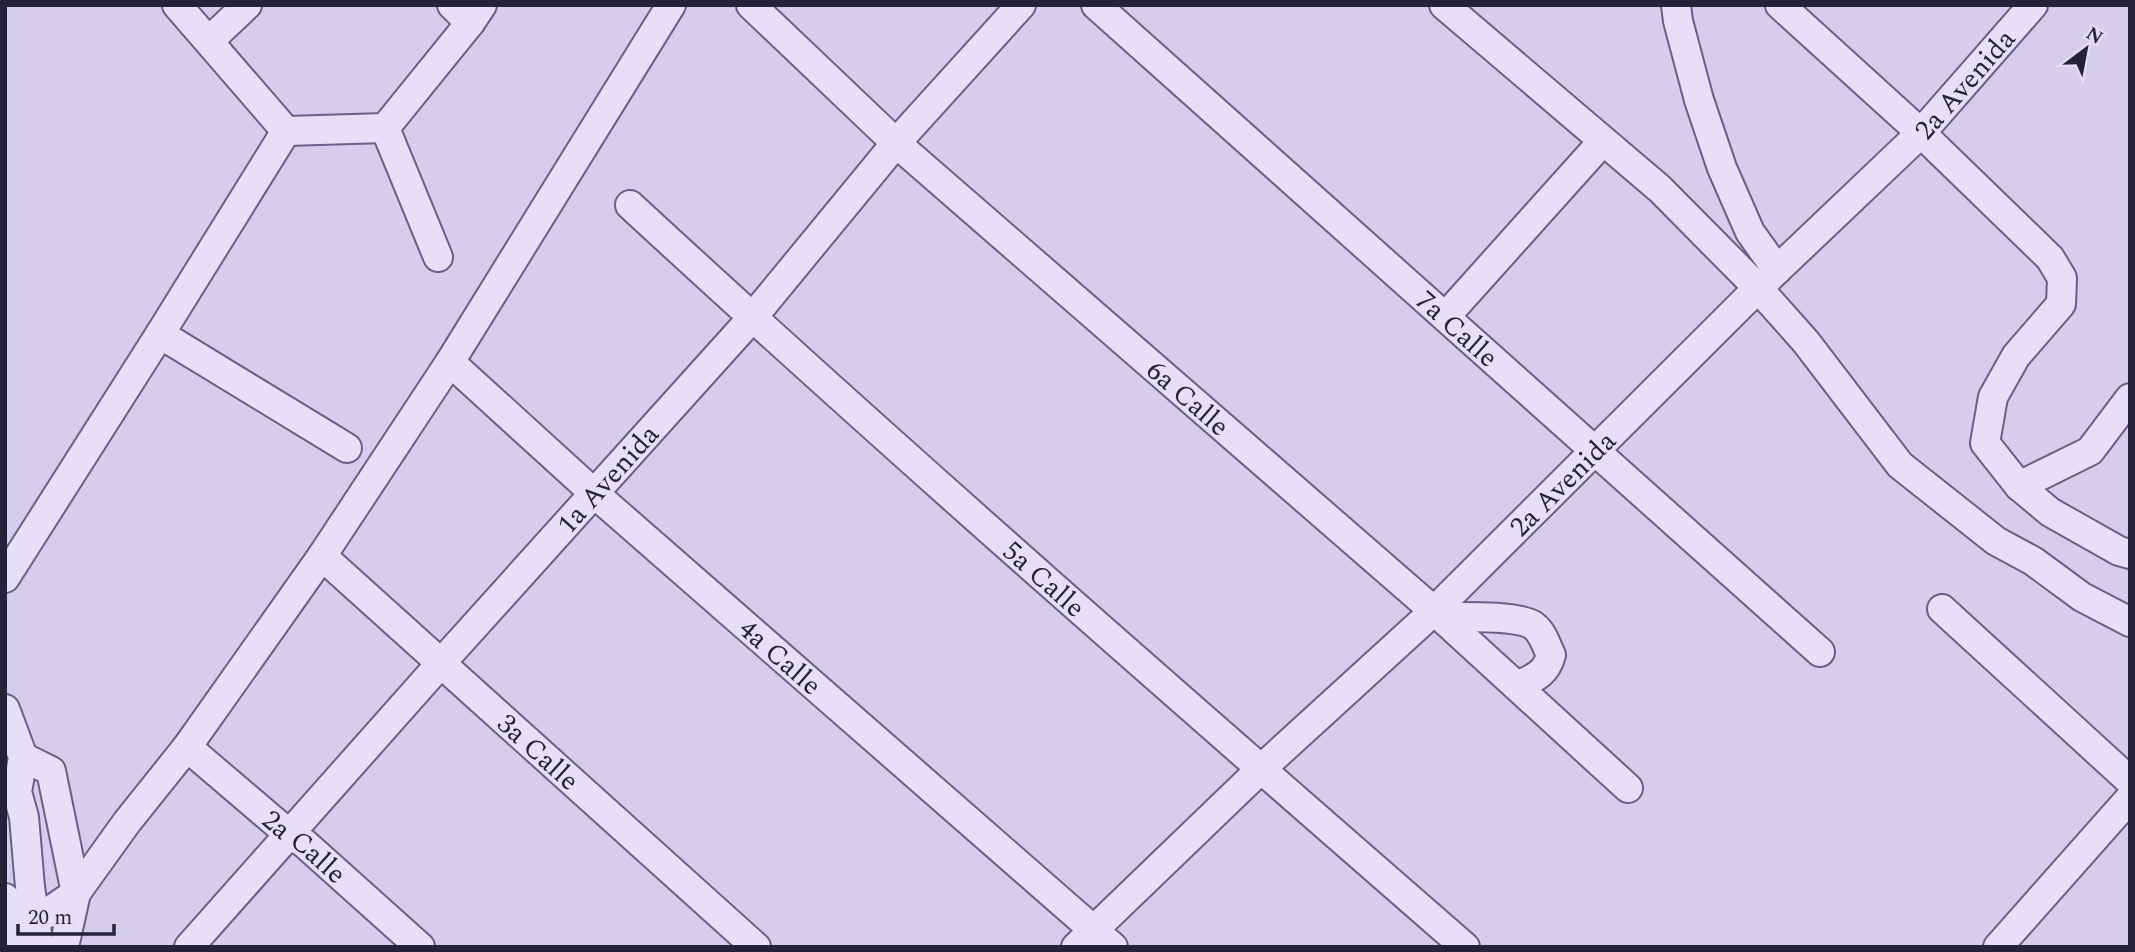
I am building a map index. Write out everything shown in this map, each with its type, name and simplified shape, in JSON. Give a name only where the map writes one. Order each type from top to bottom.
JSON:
[{"type":"street","points":[[177,5],[286,131]]},
{"type":"street","points":[[209,41],[247,5]]},
{"type":"street","points":[[37,934],[76,893],[127,822],[187,747],[323,556],[450,362],[671,5]]},
{"type":"street","name":"6a Calle","points":[[751,5],[896,143],[1437,614],[1628,788]]},
{"type":"street","name":"1a Avenida","points":[[189,947],[752,318],[896,143],[1021,5]]},
{"type":"street","name":"7a Calle","points":[[1096,5],[1820,652]]},
{"type":"street","points":[[1444,5],[1768,279]]},
{"type":"street","points":[[1676,5],[1699,100],[1722,168],[1768,279],[1823,364],[1900,465],[1996,541],[2033,561],[2082,597],[2130,622]]},
{"type":"street","points":[[1780,5],[1921,133],[2050,258],[2062,278],[2061,304],[2017,356],[1993,397],[1985,443],[2019,486],[2050,512],[2119,551],[2130,554]]},
{"type":"street","name":"2a Avenida","points":[[1094,941],[1261,769],[1437,614],[1595,449],[1921,133],[2033,5]]},
{"type":"street","points":[[385,128],[468,11]]},
{"type":"street","points":[[286,131],[385,128]]},
{"type":"street","points":[[385,128],[438,257]]},
{"type":"street","points":[[5,578],[286,131]]},
{"type":"street","points":[[1446,316],[1603,141]]},
{"type":"street","name":"5a Calle","points":[[629,205],[752,318],[1465,947]]},
{"type":"street","points":[[160,334],[347,448]]},
{"type":"street","name":"4a Calle","points":[[450,362],[1094,941]]},
{"type":"street","points":[[2019,486],[2090,451],[2130,398]]},
{"type":"street","name":"3a Calle","points":[[323,556],[756,947]]},
{"type":"street","points":[[1942,608],[2130,781]]},
{"type":"street","points":[[1437,614],[1497,618],[1532,625],[1542,635],[1551,655],[1541,675],[1517,686]]},
{"type":"street","points":[[5,709],[23,757],[17,792],[24,817],[37,934]]},
{"type":"street","name":"2a Calle","points":[[187,747],[289,834],[304,843],[421,947]]},
{"type":"street","points":[[23,757],[51,771],[76,893],[64,947]]},
{"type":"street","points":[[1998,947],[2130,798]]},
{"type":"street","points":[[27,854],[66,841]]},
{"type":"street","points":[[5,898],[23,947]]}]
